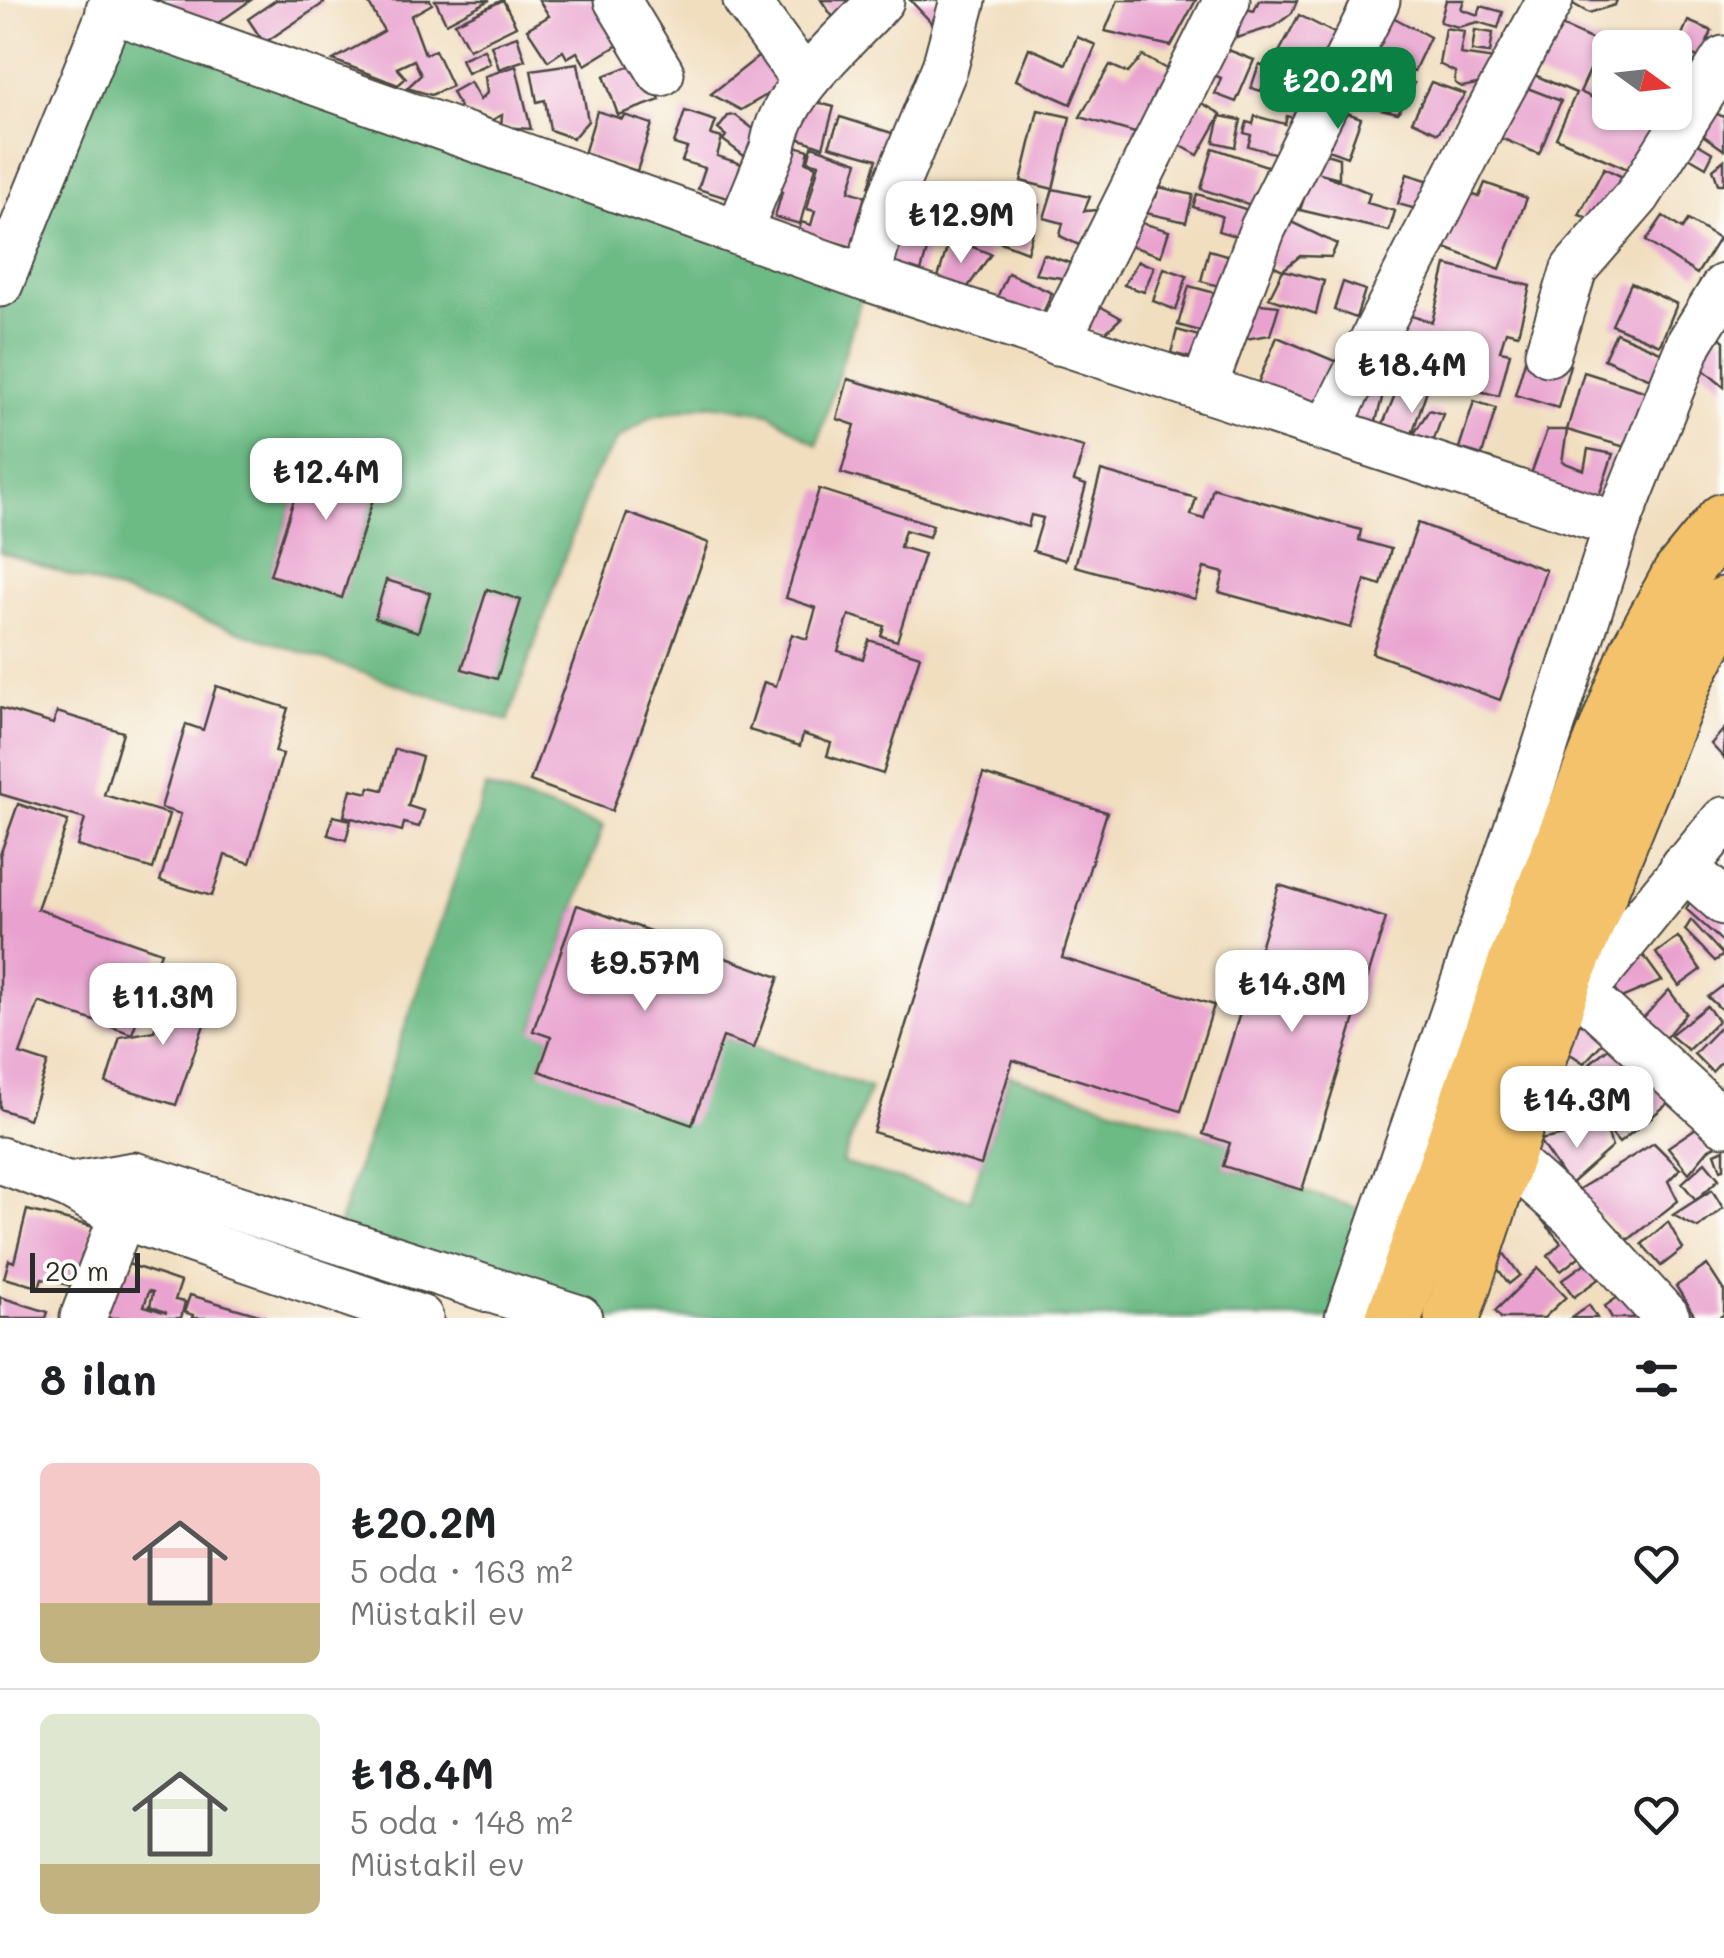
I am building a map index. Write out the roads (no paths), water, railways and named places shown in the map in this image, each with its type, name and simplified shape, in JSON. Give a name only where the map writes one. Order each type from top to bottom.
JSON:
[{"type":"main road","points":[[1394,1318],[1518,960],[1638,651],[1680,576],[1724,520]]},
{"type":"main road","points":[[1452,1318],[1506,1156],[1687,675],[1724,605]]},
{"type":"street","points":[[618,0],[661,73]]},
{"type":"street","points":[[746,0],[804,80]]},
{"type":"street","points":[[740,232],[775,134],[804,80],[881,0]]},
{"type":"street","points":[[867,278],[886,209],[945,67],[963,0]]},
{"type":"street","points":[[1057,342],[1227,0]]},
{"type":"street","points":[[1203,389],[1263,228],[1377,0]]},
{"type":"street","points":[[1328,430],[1484,121],[1550,0]]},
{"type":"street","points":[[0,284],[112,5],[867,278],[1617,525]]},
{"type":"street","points":[[1548,353],[1574,269],[1638,195],[1724,59]]},
{"type":"street","points":[[1348,1318],[1545,747],[1617,525],[1690,342],[1724,287]]},
{"type":"street","points":[[1724,820],[1573,985],[1724,1124]]},
{"type":"street","points":[[1684,866],[1724,902]]},
{"type":"street","points":[[1448,1153],[1451,1012]]},
{"type":"street","points":[[1506,1156],[1576,1219],[1667,1318]]},
{"type":"street","points":[[0,1160],[69,1186],[122,1216],[420,1318]]},
{"type":"street","points":[[69,1186],[134,1175],[580,1318]]},
{"type":"street","points":[[83,1318],[122,1216]]}]
